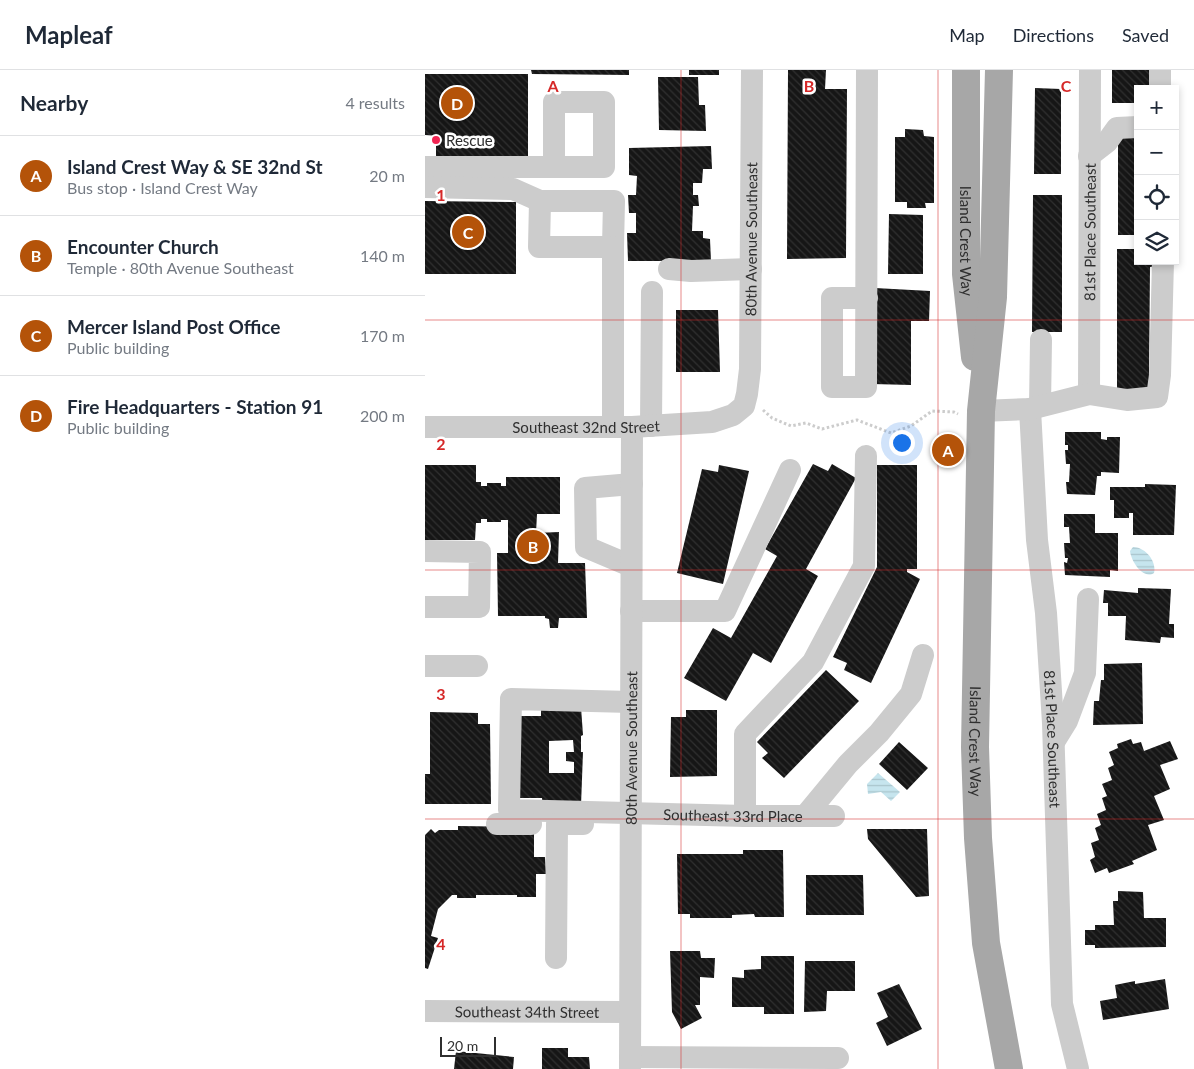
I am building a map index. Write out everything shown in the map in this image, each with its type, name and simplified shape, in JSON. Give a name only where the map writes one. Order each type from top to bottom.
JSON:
[{"type":"main road","name":"Island Crest Way","points":[[966,70],[966,274],[981,419]]},
{"type":"main road","name":"Island Crest Way","points":[[999,70],[993,297],[981,419],[975,747],[978,838],[986,942],[1009,1069]]},
{"type":"street","name":"80th Avenue Southeast","points":[[743,406],[751,369],[752,70]]},
{"type":"street","points":[[867,70],[867,298]]},
{"type":"street","name":"81st Place Southeast","points":[[1089,70],[1089,394]]},
{"type":"street","points":[[1160,70],[1160,85]]},
{"type":"street","points":[[1089,156],[1107,142],[1117,128],[1134,127]]},
{"type":"street","points":[[425,167],[554,167]]},
{"type":"street","points":[[425,187],[513,189],[539,201],[613,201],[613,247],[632,427]]},
{"type":"street","points":[[539,201],[539,247],[613,247]]},
{"type":"street","points":[[981,419],[1089,394],[1127,400],[1157,397],[1160,375],[1163,265]]},
{"type":"street","points":[[669,268],[691,271],[751,270]]},
{"type":"street","points":[[632,427],[652,292]]},
{"type":"street","name":"81st Place Southeast","points":[[1041,340],[1035,408],[1036,532],[1046,613],[1053,742],[1062,1004],[1078,1069]]},
{"type":"street","name":"Southeast 32nd Street","points":[[425,426],[632,427],[712,422],[733,415],[743,406]]},
{"type":"street","name":"80th Avenue Southeast","points":[[630,1063],[632,427]]},
{"type":"street","points":[[745,816],[745,734],[813,662],[864,566],[866,456]]},
{"type":"street","points":[[631,611],[725,611],[790,470]]},
{"type":"street","points":[[631,566],[586,547],[585,488],[632,484]]},
{"type":"street","points":[[425,551],[480,552],[479,607],[425,607]]},
{"type":"street","points":[[1053,742],[1067,721],[1085,674],[1088,599]]},
{"type":"street","points":[[805,816],[911,694],[923,655]]},
{"type":"street","points":[[425,666],[477,666]]},
{"type":"street","points":[[631,702],[511,699],[509,810],[631,819]]},
{"type":"street","name":"Southeast 33rd Place","points":[[631,819],[834,816]]},
{"type":"street","points":[[497,824],[557,824],[631,819]]},
{"type":"street","points":[[556,958],[557,824]]},
{"type":"street","name":"Southeast 34th Street","points":[[425,1011],[630,1012]]},
{"type":"street","points":[[630,1063],[838,1058]]},
{"type":"path","points":[[743,406],[759,407],[772,418],[791,426],[806,423],[822,429],[857,420],[891,433],[911,426],[932,411],[954,412],[981,419]]},
{"type":"water","points":[[1133,547],[1146,552],[1154,564],[1154,573],[1146,574],[1138,568],[1130,551]]},
{"type":"water","points":[[878,773],[900,792],[891,801],[881,792],[868,794],[867,784]]},
{"type":"building","points":[[531,70],[629,70],[629,75],[532,74]]},
{"type":"building","points":[[689,70],[719,70],[719,75],[689,75]]},
{"type":"building","points":[[788,70],[826,70],[825,89],[847,89],[846,258],[787,259]]},
{"type":"building","points":[[1112,70],[1150,70],[1151,85],[1134,85],[1134,103],[1112,103]]},
{"type":"building","points":[[425,74],[528,74],[528,160],[436,160],[436,143],[439,143],[439,136],[425,135]]},
{"type":"building","points":[[658,77],[698,77],[699,105],[705,105],[706,131],[659,130]]},
{"type":"building","points":[[1035,88],[1061,89],[1061,174],[1034,174]]},
{"type":"building","points":[[905,129],[923,130],[924,136],[934,137],[934,203],[925,203],[926,208],[907,208],[907,202],[895,202],[895,137],[905,137]]},
{"type":"building","points":[[1118,134],[1134,135],[1134,235],[1118,235]]},
{"type":"building","points":[[711,146],[712,169],[703,169],[702,183],[693,183],[693,195],[698,195],[699,206],[693,206],[692,231],[703,231],[703,238],[710,239],[711,261],[628,261],[627,233],[636,233],[636,213],[629,213],[628,195],[636,195],[637,176],[629,175],[629,148]]},
{"type":"building","points":[[1033,195],[1062,195],[1062,332],[1032,332]]},
{"type":"building","points":[[425,201],[516,202],[516,274],[425,274]]},
{"type":"building","points":[[889,214],[923,215],[923,274],[888,274]]},
{"type":"building","points":[[1117,249],[1134,249],[1134,265],[1156,265],[1150,267],[1149,375],[1156,393],[1117,392]]},
{"type":"building","points":[[875,288],[930,291],[929,321],[911,321],[911,385],[872,384]]},
{"type":"building","points":[[676,310],[718,310],[720,372],[676,372]]},
{"type":"building","points":[[1065,432],[1101,432],[1101,439],[1107,440],[1107,437],[1120,437],[1119,473],[1101,472],[1101,476],[1097,476],[1095,495],[1067,494],[1066,482],[1069,482],[1070,464],[1066,464],[1065,450],[1068,450],[1068,445],[1065,445]]},
{"type":"building","points":[[813,464],[828,471],[832,464],[856,478],[806,569],[818,576],[771,663],[753,653],[726,701],[684,678],[713,628],[731,638],[777,556],[765,549]]},
{"type":"building","points":[[425,465],[476,465],[476,482],[481,482],[481,486],[487,486],[487,483],[501,483],[501,486],[506,486],[506,477],[560,477],[560,514],[537,514],[536,533],[559,532],[558,563],[585,563],[587,618],[559,618],[558,628],[550,628],[549,619],[545,618],[545,616],[498,616],[497,553],[508,553],[508,520],[487,522],[487,519],[481,519],[481,523],[476,523],[475,540],[425,540]]},
{"type":"building","points":[[719,465],[749,471],[723,584],[677,573],[702,469],[718,472]]},
{"type":"building","points":[[877,465],[917,465],[917,569],[907,569],[907,572],[920,579],[871,683],[844,670],[847,663],[833,657],[877,567]]},
{"type":"building","points":[[1145,484],[1176,485],[1174,535],[1133,535],[1133,513],[1129,513],[1129,518],[1114,518],[1114,500],[1110,500],[1110,487],[1145,487]]},
{"type":"building","points":[[1064,514],[1095,514],[1095,533],[1118,533],[1118,571],[1110,570],[1110,577],[1065,575],[1064,562],[1067,563],[1068,558],[1065,558],[1064,543],[1070,543],[1069,527],[1064,527]]},
{"type":"building","points":[[1138,588],[1171,589],[1169,624],[1174,624],[1174,638],[1161,637],[1160,643],[1125,640],[1126,616],[1108,616],[1108,603],[1103,603],[1104,590],[1138,593]]},
{"type":"building","points":[[1142,663],[1143,724],[1093,725],[1094,701],[1099,701],[1101,680],[1104,680],[1104,664]]},
{"type":"building","points":[[826,670],[859,701],[784,778],[762,758],[768,753],[757,742]]},
{"type":"building","points":[[541,707],[581,707],[583,735],[581,736],[581,752],[583,752],[581,806],[543,807],[542,798],[516,798],[516,716],[541,716]],"holes":[[[573,740],[574,752],[566,752],[566,761],[574,762],[574,773],[549,773],[549,741]]]},
{"type":"building","points":[[686,710],[717,710],[717,776],[670,777],[671,717],[686,717]]},
{"type":"building","points":[[430,712],[478,713],[478,724],[490,724],[491,804],[425,804],[425,774],[430,774]]},
{"type":"building","points":[[1131,739],[1133,744],[1141,742],[1144,751],[1170,741],[1178,759],[1160,765],[1170,789],[1154,796],[1164,820],[1148,825],[1157,850],[1132,861],[1134,864],[1109,873],[1107,868],[1095,873],[1090,860],[1095,857],[1091,843],[1099,840],[1095,828],[1101,825],[1097,814],[1106,810],[1102,798],[1107,796],[1102,784],[1112,780],[1108,768],[1114,765],[1109,752],[1118,748],[1117,744]]},
{"type":"building","points":[[899,742],[928,768],[907,790],[879,764]]},
{"type":"building","points":[[458,826],[534,827],[534,857],[545,857],[546,874],[536,874],[536,897],[476,895],[476,898],[457,898],[457,895],[452,895],[438,909],[431,936],[438,938],[428,969],[425,968],[425,835],[431,829],[435,833],[439,830],[458,830]]},
{"type":"building","points":[[867,829],[927,829],[929,896],[916,897],[868,839]]},
{"type":"building","points":[[743,850],[783,850],[784,917],[755,917],[754,914],[732,915],[732,918],[690,918],[690,914],[678,914],[677,854],[743,854]]},
{"type":"building","points":[[806,875],[863,875],[864,915],[806,915]]},
{"type":"building","points":[[1118,891],[1143,892],[1144,918],[1166,918],[1166,947],[1095,948],[1095,945],[1085,945],[1085,930],[1095,930],[1095,925],[1114,925],[1113,901],[1118,901]]},
{"type":"building","points":[[670,951],[700,951],[701,958],[715,958],[714,978],[700,977],[700,1005],[695,1005],[702,1018],[681,1029],[672,1012]]},
{"type":"building","points":[[761,956],[794,956],[794,1014],[764,1014],[764,1007],[732,1007],[732,977],[744,978],[744,970],[761,969]]},
{"type":"building","points":[[805,961],[855,961],[855,991],[827,991],[826,1011],[804,1012]]},
{"type":"building","points":[[1165,979],[1169,1009],[1103,1020],[1100,1001],[1117,998],[1115,985],[1135,981],[1135,984]]},
{"type":"building","points":[[899,984],[922,1029],[887,1046],[876,1023],[888,1017],[877,993]]},
{"type":"building","points":[[542,1048],[568,1048],[568,1057],[589,1057],[590,1069],[542,1069]]},
{"type":"building","points":[[456,1051],[514,1057],[513,1069],[454,1069]]},
{"type":"place","name":"Fire Headquarters - Station 91","points":[[457,103]]},
{"type":"place","name":"Rescue","points":[[436,140]]},
{"type":"place","name":"Mercer Island Post Office","points":[[468,232]]},
{"type":"place","name":"Island Crest Way & SE 32nd St","points":[[948,450]]},
{"type":"place","name":"Encounter Church","points":[[533,546]]}]
